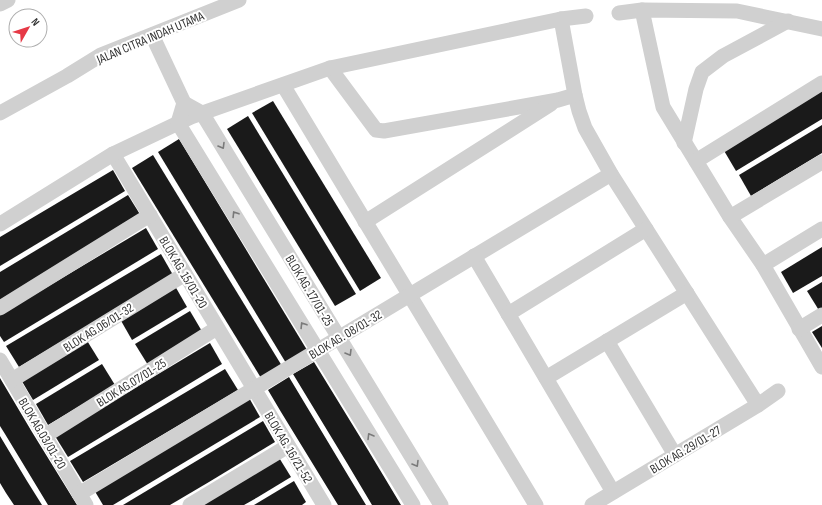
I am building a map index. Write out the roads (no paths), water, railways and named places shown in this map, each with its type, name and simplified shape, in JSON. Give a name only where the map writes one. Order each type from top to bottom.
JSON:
[{"type":"street","points":[[0,4],[8,0]]},
{"type":"street","name":"JALAN CITRA INDAH UTAMA","points":[[0,113],[67,76],[101,55],[239,0]]},
{"type":"street","points":[[642,10],[663,107],[730,217],[762,265],[822,367]]},
{"type":"street","points":[[619,13],[642,10],[737,11],[822,29]]},
{"type":"street","points":[[0,224],[113,154],[202,113],[330,68],[561,19],[586,16]]},
{"type":"street","points":[[561,19],[578,111],[585,128],[611,174],[758,405]]},
{"type":"street","points":[[684,142],[696,89],[702,72],[723,56],[788,21]]},
{"type":"street","points":[[152,35],[184,103],[178,123]]},
{"type":"street","points":[[330,68],[376,130],[384,131],[558,100],[575,95]]},
{"type":"street","points":[[696,161],[822,83]]},
{"type":"street","points":[[283,85],[536,505]]},
{"type":"street","points":[[365,222],[558,100]]},
{"type":"street","name":"BLOK AG. 17/01-25","points":[[184,103],[202,113],[442,505]]},
{"type":"street","name":"BLOK AG. 17/01-25","points":[[178,123],[413,505]]},
{"type":"street","name":"BLOK AG. 15/01-20","points":[[113,154],[254,389]]},
{"type":"street","points":[[730,217],[822,162]]},
{"type":"street","name":"BLOK AG. 08/01-32","points":[[83,499],[254,389],[611,174]]},
{"type":"street","points":[[0,308],[150,215]]},
{"type":"street","points":[[508,314],[646,229]]},
{"type":"street","points":[[762,265],[822,229]]},
{"type":"street","points":[[474,256],[613,492]]},
{"type":"street","name":"BLOK AG.06/01-32","points":[[12,380],[185,274]]},
{"type":"street","points":[[546,378],[686,293]]},
{"type":"street","points":[[799,329],[822,315]]},
{"type":"street","name":"BLOK AG.07/01-25","points":[[45,436],[217,328]]},
{"type":"street","points":[[607,341],[676,455]]},
{"type":"street","name":"BLOK AG.03/01-20","points":[[0,360],[83,499]]},
{"type":"street","name":"BLOK AG. 16/21-52","points":[[254,389],[321,504]]},
{"type":"street","name":"BLOK AG.29/01-27","points":[[592,505],[758,405],[778,391]]},
{"type":"street","points":[[190,505],[288,446]]}]
